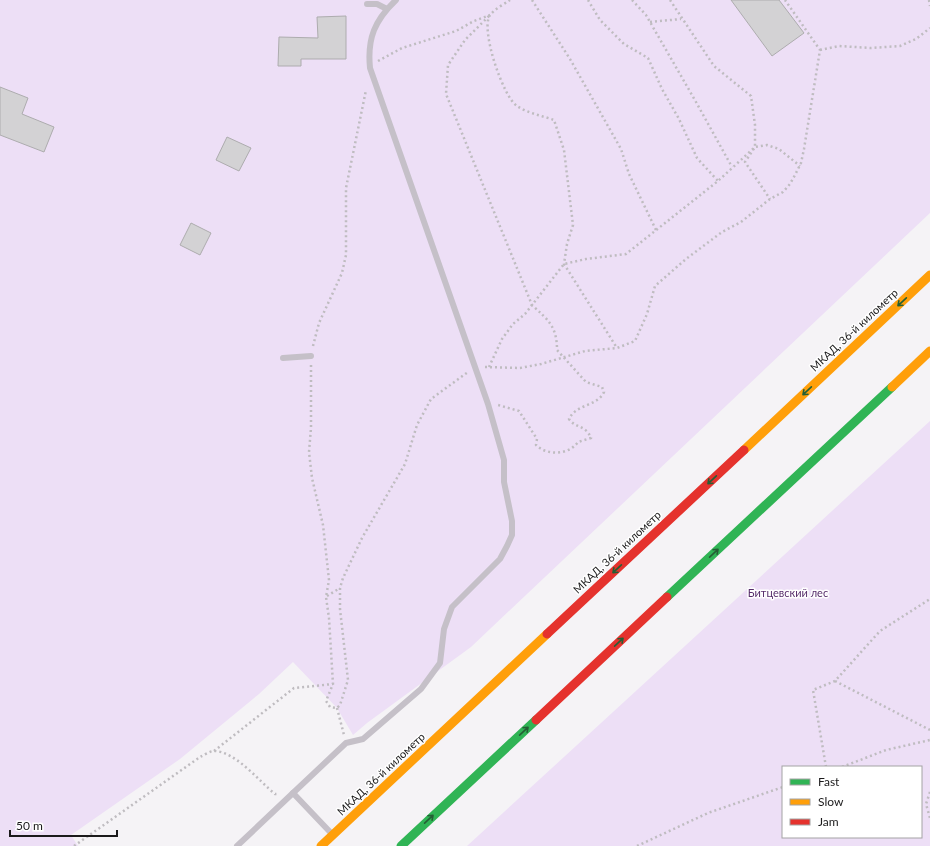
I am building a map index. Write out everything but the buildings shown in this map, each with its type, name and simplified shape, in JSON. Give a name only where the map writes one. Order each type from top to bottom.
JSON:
[{"type":"highway","name":"МКАД, 36-й километр","points":[[321,846],[930,275]]},
{"type":"highway","points":[[401,846],[930,351]]},
{"type":"lane","points":[[237,846],[346,743],[363,739],[428,681],[440,663],[444,629],[452,607],[500,559],[512,535],[512,521],[504,482],[504,460],[488,404],[476,366],[432,249],[370,68],[368,49],[376,24],[396,0]]},
{"type":"lane","points":[[367,4],[377,4],[387,9]]},
{"type":"lane","points":[[284,358],[311,356]]},
{"type":"lane","points":[[293,793],[333,835]]},
{"type":"path","points":[[488,404],[508,407],[519,411],[537,439],[536,445],[541,450],[548,453],[567,451],[578,442],[591,438],[583,428],[571,423],[569,419],[571,414],[583,406],[597,401],[602,397],[604,392],[602,387],[586,382],[557,350],[557,335],[548,321],[532,305],[446,94],[448,65],[465,40],[490,15],[510,0]]},
{"type":"path","points":[[532,0],[570,59],[621,149],[630,174],[656,230]]},
{"type":"path","points":[[588,0],[600,20],[624,44],[648,58],[697,158],[718,180]]},
{"type":"path","points":[[632,0],[650,22],[732,167]]},
{"type":"path","points":[[670,0],[681,19],[714,66],[751,96],[755,125],[755,147],[745,162],[770,199]]},
{"type":"path","points":[[337,708],[340,705],[348,680],[340,609],[340,588],[352,558],[405,464],[417,425],[431,399],[476,366],[520,368],[584,351],[617,348],[635,341],[647,314],[655,286],[686,259],[722,232],[741,222],[770,199],[783,192],[790,184],[800,166],[810,121],[820,50],[785,0]]},
{"type":"path","points":[[929,0],[930,6]]},
{"type":"path","points":[[370,68],[402,48],[456,31],[474,21],[490,15]]},
{"type":"path","points":[[489,367],[502,339],[513,324],[532,305],[564,264],[567,244],[573,225],[564,150],[554,120],[516,106],[502,83],[491,50],[487,27],[490,15]]},
{"type":"path","points":[[650,22],[681,19]]},
{"type":"path","points":[[820,50],[839,46],[871,48],[900,46],[916,39],[930,28]]},
{"type":"path","points":[[337,708],[330,707],[326,701],[332,684],[329,618],[326,596],[329,580],[323,525],[312,478],[309,452],[311,428],[311,356],[318,322],[342,273],[346,255],[346,188],[367,87]]},
{"type":"path","points":[[564,264],[586,259],[626,254],[718,180],[755,147],[767,145],[779,149],[800,166]]},
{"type":"path","points":[[564,264],[617,348]]},
{"type":"path","points":[[326,596],[340,588]]},
{"type":"path","points":[[826,766],[813,690],[835,681],[880,632],[930,599]]},
{"type":"path","points":[[835,681],[930,730]]},
{"type":"path","points":[[74,846],[200,757],[213,751],[294,688],[332,684]]},
{"type":"path","points":[[337,708],[346,743]]},
{"type":"path","points":[[845,766],[886,750],[930,740]]},
{"type":"path","points":[[213,751],[228,754],[247,768],[274,794],[293,793]]},
{"type":"path","points":[[637,846],[708,813],[782,787]]},
{"type":"path","points":[[930,792],[926,804],[930,818]]},
{"type":"green space","points":[[0,0],[930,0],[930,213],[471,647],[367,723],[353,735],[337,708],[293,662],[259,694],[180,759],[71,835],[78,846],[0,846]]},
{"type":"green space","name":"Битцевский лес","points":[[930,421],[930,846],[467,846]]},
{"type":"traffic: fast","points":[[667,597],[892,387]]},
{"type":"traffic: fast","points":[[401,846],[536,720]]},
{"type":"traffic: slow","points":[[744,450],[930,275]]},
{"type":"traffic: slow","points":[[892,387],[930,351]]},
{"type":"traffic: slow","points":[[321,846],[547,634]]},
{"type":"traffic: jam","points":[[547,634],[744,450]]},
{"type":"traffic: jam","points":[[536,720],[667,597]]}]
